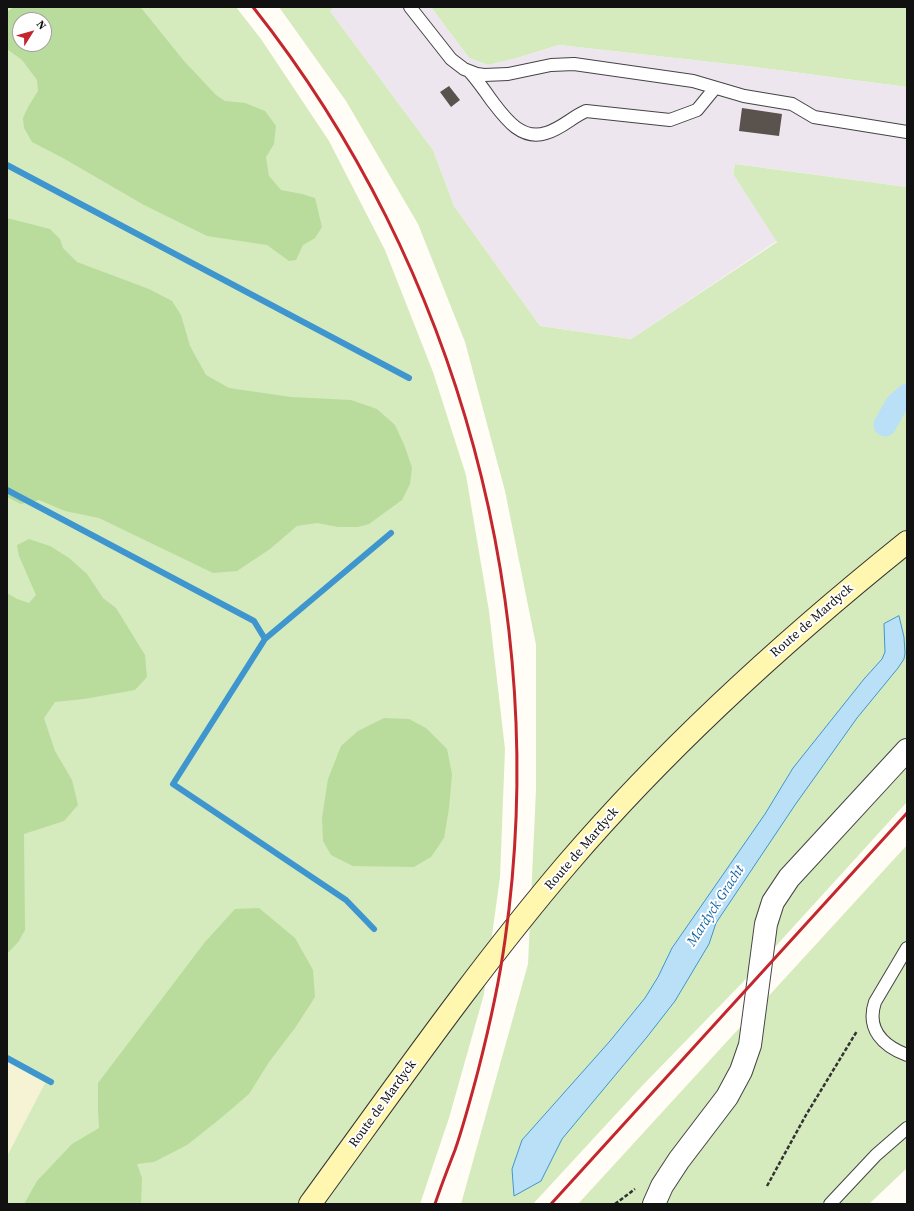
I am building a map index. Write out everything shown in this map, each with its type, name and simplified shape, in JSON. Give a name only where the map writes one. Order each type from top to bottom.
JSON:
[{"type":"main road","name":"Route de Mardyck","points":[[310,1204],[488,963],[534,903],[583,846],[652,772],[750,674],[843,593],[906,546]]},
{"type":"street","points":[[654,1204],[662,1186],[674,1166],[727,1096],[741,1071],[750,1044],[766,924],[773,902],[789,878],[907,750]]},
{"type":"lane","points":[[410,7],[451,59],[470,72],[484,75],[502,75],[551,65],[574,64],[693,81],[744,96],[792,104],[814,117],[907,132]]},
{"type":"lane","points":[[470,72],[507,121],[517,129],[533,134],[546,133],[586,111],[670,120],[697,110],[715,88]]},
{"type":"lane","points":[[907,948],[875,1002],[872,1011],[874,1028],[887,1045],[896,1051],[907,1055]]},
{"type":"lane","points":[[830,1204],[876,1155],[907,1128]]},
{"type":"path","points":[[766,1186],[806,1115],[875,1002]]},
{"type":"shaded area","points":[[335,7],[431,7],[469,58],[488,65],[559,45],[747,66],[907,87],[907,187],[735,164],[733,174],[777,241],[631,339],[540,326],[454,206],[433,150],[330,11]]},
{"type":"shaded area","points":[[7,1062],[45,1083],[7,1156]]},
{"type":"green space","points":[[7,7],[236,7],[261,39],[329,141],[385,250],[433,372],[466,475],[489,611],[505,749],[500,877],[484,994],[449,1118],[420,1204],[7,1204],[7,1156],[45,1083],[7,1062]]},
{"type":"green space","points":[[14,7],[139,7],[184,61],[216,95],[225,101],[245,103],[265,111],[276,126],[274,144],[266,157],[269,176],[281,190],[315,198],[322,227],[315,238],[303,245],[296,260],[289,261],[267,245],[207,236],[144,205],[63,158],[32,142],[24,128],[23,118],[38,91],[37,80],[22,60],[7,49],[7,12]]},
{"type":"green space","points":[[279,7],[335,7],[330,11],[433,150],[454,206],[540,326],[631,339],[777,242],[733,174],[735,164],[907,187],[907,802],[744,981],[641,1087],[533,1204],[461,1204],[528,964],[536,790],[536,645],[505,491],[465,342],[418,224],[346,101]]},
{"type":"green space","points":[[431,7],[907,7],[907,87],[747,66],[559,45],[488,65],[469,58]]},
{"type":"green space","points":[[7,218],[50,229],[60,239],[63,248],[77,262],[149,289],[172,301],[181,315],[190,346],[206,375],[229,388],[291,397],[351,400],[377,409],[395,425],[405,447],[412,468],[410,484],[402,500],[369,524],[358,527],[338,527],[317,523],[297,526],[270,549],[237,571],[213,573],[99,518],[65,511],[39,500],[21,504],[7,497]]},
{"type":"green space","points":[[29,539],[50,546],[69,558],[87,574],[103,598],[116,608],[145,655],[147,677],[135,690],[84,699],[55,702],[44,718],[55,751],[72,780],[78,805],[64,821],[24,834],[25,930],[19,941],[7,954],[7,593],[17,599],[29,603],[36,595],[19,556],[17,545]]},
{"type":"green space","points":[[384,718],[409,719],[426,728],[447,749],[452,774],[449,808],[444,838],[431,857],[414,867],[353,866],[331,855],[323,841],[322,818],[328,779],[341,746],[358,731]]},
{"type":"green space","points":[[907,845],[907,1168],[869,1204],[578,1204]]},
{"type":"green space","points":[[259,908],[295,938],[313,970],[315,997],[295,1028],[269,1062],[249,1094],[187,1145],[154,1162],[137,1164],[142,1178],[141,1204],[24,1204],[37,1181],[72,1144],[99,1128],[98,1083],[205,942],[235,909]]},
{"type":"water","points":[[899,616],[904,637],[904,659],[857,718],[795,805],[716,923],[709,944],[675,1001],[562,1139],[541,1181],[514,1196],[512,1169],[522,1140],[610,1041],[645,998],[658,977],[672,948],[765,814],[793,768],[864,679],[882,659],[885,652],[884,624]]},
{"type":"building","points":[[449,86],[460,100],[451,107],[440,92]]},
{"type":"building","points":[[742,108],[782,114],[779,136],[739,131]]},
{"type":"waterway","points":[[7,165],[409,378]]},
{"type":"waterway","name":"Mardyck Gracht","points":[[885,425],[896,405],[907,395]]},
{"type":"waterway","points":[[7,490],[254,621],[265,639]]},
{"type":"waterway","points":[[374,929],[346,900],[173,784],[265,639],[391,533]]},
{"type":"waterway","points":[[7,1058],[51,1082]]},
{"type":"railway","points":[[253,7],[325,108],[386,216],[436,330],[474,448],[500,569],[514,692],[516,816],[505,940],[500,973],[478,1071],[458,1140],[435,1204]]},
{"type":"railway","points":[[551,1204],[907,813]]}]
